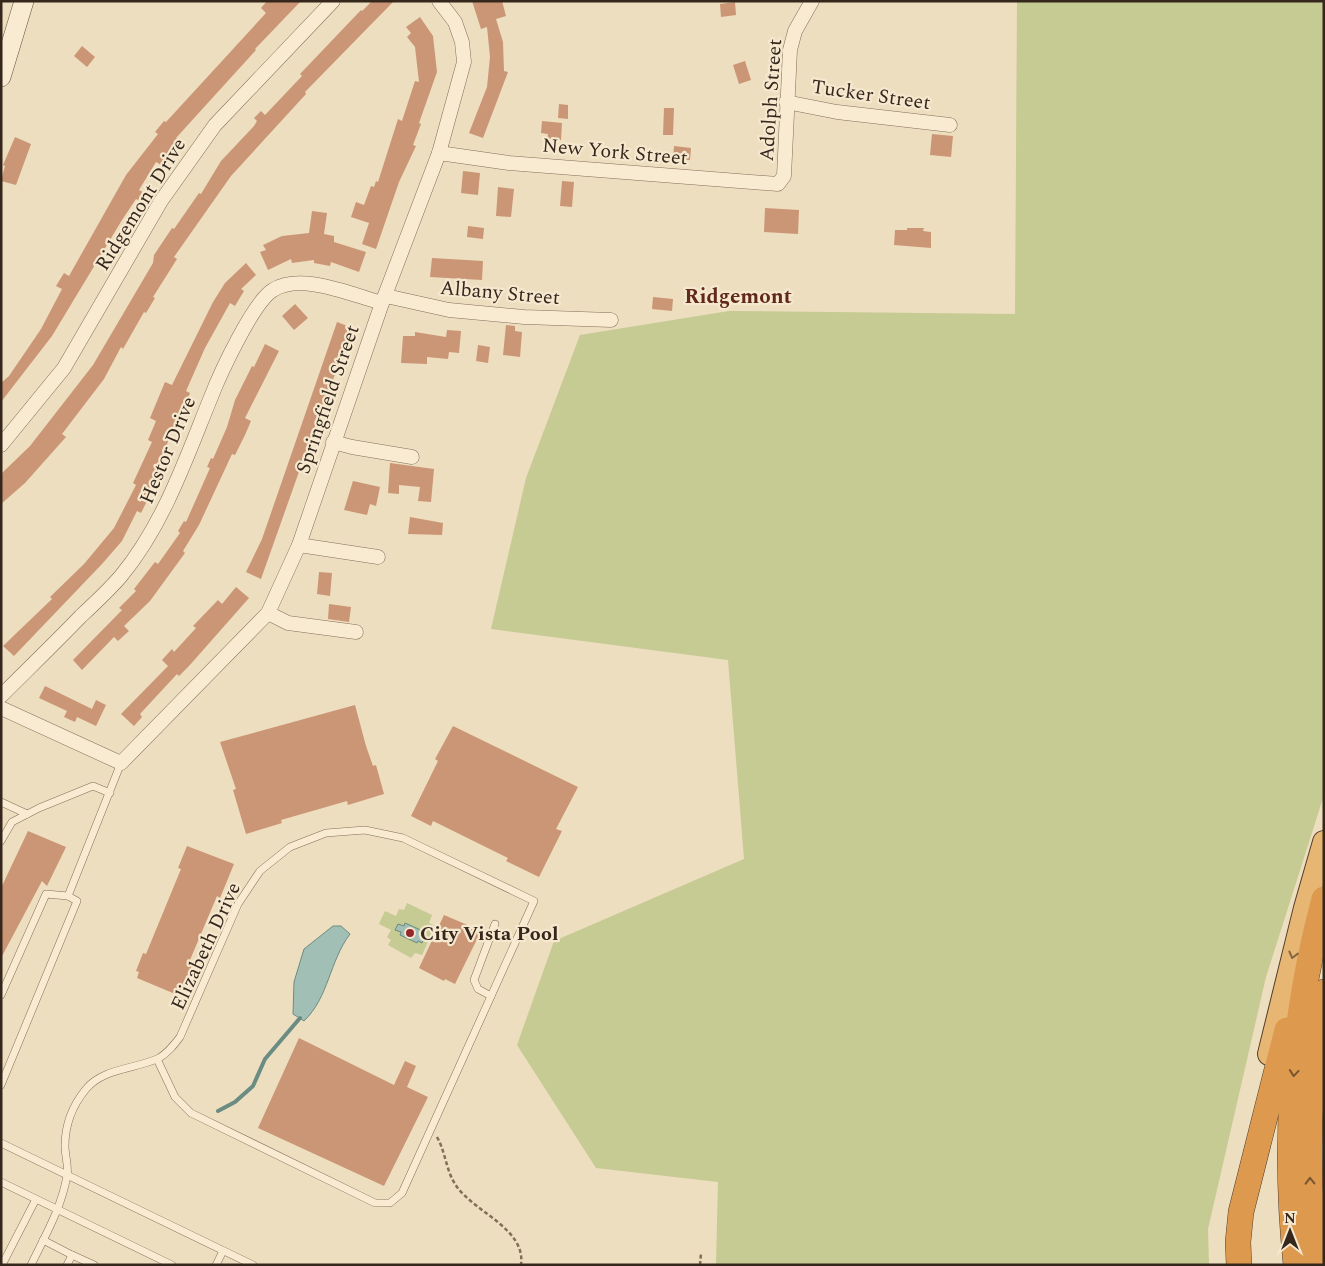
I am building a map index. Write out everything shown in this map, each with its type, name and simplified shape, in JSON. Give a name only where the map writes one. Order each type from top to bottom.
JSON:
[{"type":"highway","points":[[1230,1257],[1232,1211],[1241,1171],[1305,908],[1324,842]]},
{"type":"highway","points":[[1296,1265],[1290,1189],[1292,1094],[1300,1012],[1310,956],[1324,898]]},
{"type":"highway","points":[[1239,1265],[1239,1227],[1244,1197],[1276,1065],[1310,956]]},
{"type":"highway","points":[[1316,1265],[1311,1198],[1310,1142],[1315,1059],[1324,992]]},
{"type":"main road","points":[[1,77],[24,1]]},
{"type":"street","name":"Ridgemont Drive","points":[[1,445],[64,368],[160,201],[215,125],[333,1]]},
{"type":"street","name":"Springfield Street","points":[[121,763],[268,613],[299,545],[333,442],[439,153],[464,62],[462,42],[455,22],[439,1]]},
{"type":"street","name":"Adolph Street","points":[[784,176],[786,102],[790,50],[795,31],[812,1]]},
{"type":"street","name":"Tucker Street","points":[[786,102],[837,112],[950,124]]},
{"type":"street","name":"New York Street","points":[[439,153],[509,163],[773,184],[782,181],[784,176]]},
{"type":"street","name":"Hestor Drive","points":[[1,696],[121,576],[143,545],[159,520],[218,381],[254,312],[272,291],[288,283],[307,283],[384,300]]},
{"type":"street","name":"Albany Street","points":[[384,300],[449,310],[524,317],[611,320]]},
{"type":"street","points":[[333,442],[412,457]]},
{"type":"street","points":[[299,545],[378,557]]},
{"type":"street","points":[[268,613],[288,623],[356,632]]},
{"type":"street","points":[[1,708],[121,763]]},
{"type":"lane","points":[[68,896],[121,763]]},
{"type":"lane","points":[[1,841],[12,822],[69,794],[93,786],[110,793]]},
{"type":"lane","points":[[1,802],[27,814]]},
{"type":"lane","name":"Elizabeth Drive","points":[[31,1265],[58,1210],[67,1174],[65,1145],[68,1122],[74,1106],[87,1088],[104,1076],[157,1059],[172,1048],[180,1037],[238,904],[260,872],[290,847],[326,833],[365,830],[389,834],[404,838],[534,901],[491,996]]},
{"type":"lane","points":[[1,995],[46,894],[68,896],[77,901],[1,1085]]},
{"type":"lane","points":[[157,1059],[175,1097],[191,1112],[375,1203],[390,1203],[402,1193],[491,996],[478,989],[474,980],[495,924]]},
{"type":"lane","points":[[1,1143],[253,1265]]},
{"type":"lane","points":[[1,1182],[172,1265]]},
{"type":"lane","points":[[2,1265],[36,1199]]},
{"type":"lane","points":[[43,1240],[94,1265]]},
{"type":"lane","points":[[216,1265],[223,1251]]},
{"type":"lane","points":[[67,1265],[72,1255]]},
{"type":"path","points":[[430,1131],[442,1146],[447,1169],[458,1188],[484,1213],[513,1235],[520,1246],[521,1265]]},
{"type":"path","points":[[700,1265],[701,1253]]},
{"type":"green space","points":[[1017,1],[1324,1],[1324,795],[1266,977],[1208,1229],[1209,1265],[716,1265],[718,1182],[596,1168],[517,1045],[554,941],[744,859],[728,660],[491,629],[526,478],[580,335],[729,311],[1015,314]]},
{"type":"green space","name":"City Vista Pool","points":[[407,903],[432,915],[429,923],[435,926],[422,955],[415,953],[411,958],[388,945],[391,940],[387,937],[391,930],[379,924],[385,911],[396,916],[399,909],[404,910]]},
{"type":"water","points":[[405,923],[423,931],[422,934],[425,936],[422,943],[418,941],[417,943],[400,935],[401,932],[395,930],[398,924],[404,926]]},
{"type":"water","points":[[333,926],[341,926],[350,934],[337,956],[319,1001],[304,1021],[293,1014],[294,982],[304,949]]},
{"type":"building","points":[[267,1],[301,1],[255,49],[176,138],[179,140],[161,165],[156,162],[139,190],[143,192],[122,220],[52,336],[1,402],[1,383],[9,376],[41,329],[62,289],[56,286],[64,273],[69,276],[126,175],[158,134],[155,132],[164,121],[166,122],[266,13],[261,8]]},
{"type":"building","points":[[372,1],[394,1],[305,92],[306,94],[231,176],[174,257],[177,259],[153,297],[155,298],[146,313],[144,312],[123,349],[121,347],[104,379],[62,434],[66,437],[25,483],[1,504],[1,474],[30,446],[93,365],[153,263],[154,255],[172,228],[174,229],[199,193],[201,194],[221,161],[254,126],[257,121],[254,118],[261,111],[265,115],[302,76],[300,74],[361,10]]},
{"type":"building","points":[[472,1],[502,1],[506,16],[496,19],[503,42],[504,71],[508,72],[483,138],[469,133],[487,87],[490,57],[487,27],[481,29]]},
{"type":"building","points":[[735,2],[736,15],[721,17],[720,4]]},
{"type":"building","points":[[420,17],[433,36],[437,72],[419,123],[421,124],[413,145],[416,146],[399,182],[376,249],[362,244],[369,223],[351,217],[356,202],[364,205],[371,186],[374,187],[376,181],[378,182],[398,119],[402,121],[415,81],[419,82],[415,47],[407,37],[411,33],[406,27]]},
{"type":"building","points":[[82,46],[95,57],[87,67],[74,56]]},
{"type":"building","points":[[745,61],[751,80],[739,84],[733,65]]},
{"type":"building","points":[[559,104],[568,105],[568,119],[558,118]]},
{"type":"building","points":[[664,108],[674,108],[673,135],[663,135]]},
{"type":"building","points":[[542,121],[562,123],[561,140],[547,139],[548,134],[541,133]]},
{"type":"building","points":[[932,134],[953,136],[951,157],[930,155]]},
{"type":"building","points":[[15,137],[31,144],[16,185],[1,181],[5,166],[3,165]]},
{"type":"building","points":[[674,146],[691,148],[690,160],[673,159]]},
{"type":"building","points":[[463,171],[480,173],[478,195],[461,193]]},
{"type":"building","points":[[562,181],[574,182],[572,207],[560,206]]},
{"type":"building","points":[[498,187],[514,189],[511,217],[496,216]]},
{"type":"building","points":[[765,208],[799,210],[798,234],[764,232]]},
{"type":"building","points":[[312,211],[327,213],[324,234],[334,236],[334,242],[366,252],[359,272],[331,262],[330,266],[314,263],[314,260],[292,263],[291,259],[268,270],[260,252],[266,250],[263,245],[282,236],[309,233]]},
{"type":"building","points":[[468,226],[484,228],[483,239],[467,237]]},
{"type":"building","points":[[907,228],[924,228],[923,231],[931,232],[931,248],[894,245],[895,230],[907,230]]},
{"type":"building","points":[[432,258],[483,261],[482,280],[430,277]]},
{"type":"building","points":[[246,263],[256,275],[241,289],[244,291],[235,306],[230,303],[205,348],[186,391],[190,393],[186,403],[184,402],[170,436],[162,458],[165,459],[144,499],[147,501],[141,513],[137,511],[122,541],[102,564],[14,656],[3,646],[52,599],[50,597],[84,564],[114,528],[136,485],[133,483],[152,442],[148,440],[156,421],[150,418],[165,382],[172,385],[213,302],[225,283]]},
{"type":"building","points":[[653,297],[673,299],[672,311],[652,309]]},
{"type":"building","points":[[295,304],[308,318],[294,330],[282,316]]},
{"type":"building","points":[[337,322],[350,327],[325,405],[323,404],[261,579],[246,572],[262,539]]},
{"type":"building","points":[[506,325],[515,326],[515,331],[522,332],[520,357],[503,355]]},
{"type":"building","points":[[447,330],[461,331],[459,353],[449,352],[448,359],[427,357],[427,364],[401,363],[403,336],[415,336],[415,332],[446,337]]},
{"type":"building","points":[[265,344],[279,351],[245,418],[251,421],[245,435],[235,455],[232,454],[199,525],[183,551],[185,553],[150,601],[124,626],[129,631],[118,641],[114,637],[82,670],[73,660],[122,610],[119,608],[136,591],[134,589],[155,562],[158,564],[180,533],[178,531],[184,521],[186,522],[210,468],[207,467],[211,458],[213,459],[227,427],[235,400]]},
{"type":"building","points":[[478,345],[490,347],[488,363],[476,361]]},
{"type":"building","points":[[390,463],[434,469],[431,502],[418,501],[420,487],[399,485],[399,494],[388,493]]},
{"type":"building","points":[[353,481],[380,487],[376,506],[370,504],[367,515],[344,510]]},
{"type":"building","points":[[410,517],[443,523],[442,535],[408,534]]},
{"type":"building","points":[[319,572],[332,573],[330,596],[317,594]]},
{"type":"building","points":[[236,587],[249,598],[189,666],[179,676],[177,674],[140,714],[142,717],[134,726],[121,714],[168,666],[162,660],[172,649],[174,652],[196,628],[193,626],[218,600],[222,604]]},
{"type":"building","points":[[329,604],[351,607],[349,622],[328,619]]},
{"type":"building","points":[[45,686],[92,709],[96,700],[106,705],[96,726],[77,717],[75,722],[64,717],[67,711],[39,698]]},
{"type":"building","points":[[355,705],[366,746],[373,766],[376,765],[384,794],[348,805],[347,801],[281,820],[282,823],[246,834],[233,790],[236,789],[220,742]]},
{"type":"building","points":[[453,726],[578,787],[556,829],[562,831],[539,877],[506,861],[508,858],[433,821],[431,826],[411,816],[438,761],[435,759]]},
{"type":"building","points":[[28,831],[66,847],[47,886],[42,881],[1,958],[1,888]]},
{"type":"building","points":[[187,846],[234,864],[220,898],[217,896],[190,960],[193,962],[180,996],[137,978],[139,972],[136,971],[143,953],[146,954],[181,869],[178,868]]},
{"type":"building","points":[[444,915],[470,926],[469,928],[480,933],[455,984],[445,979],[444,981],[419,968]]},
{"type":"building","points":[[299,1038],[394,1085],[405,1061],[416,1066],[407,1087],[428,1097],[384,1186],[258,1128]]},
{"type":"waterway","points":[[218,1111],[235,1102],[253,1086],[265,1059],[300,1018]]},
{"type":"place","name":"City Vista Pool","points":[[410,933]]},
{"type":"district","name":"Ridgemont","points":[[738,296]]}]
